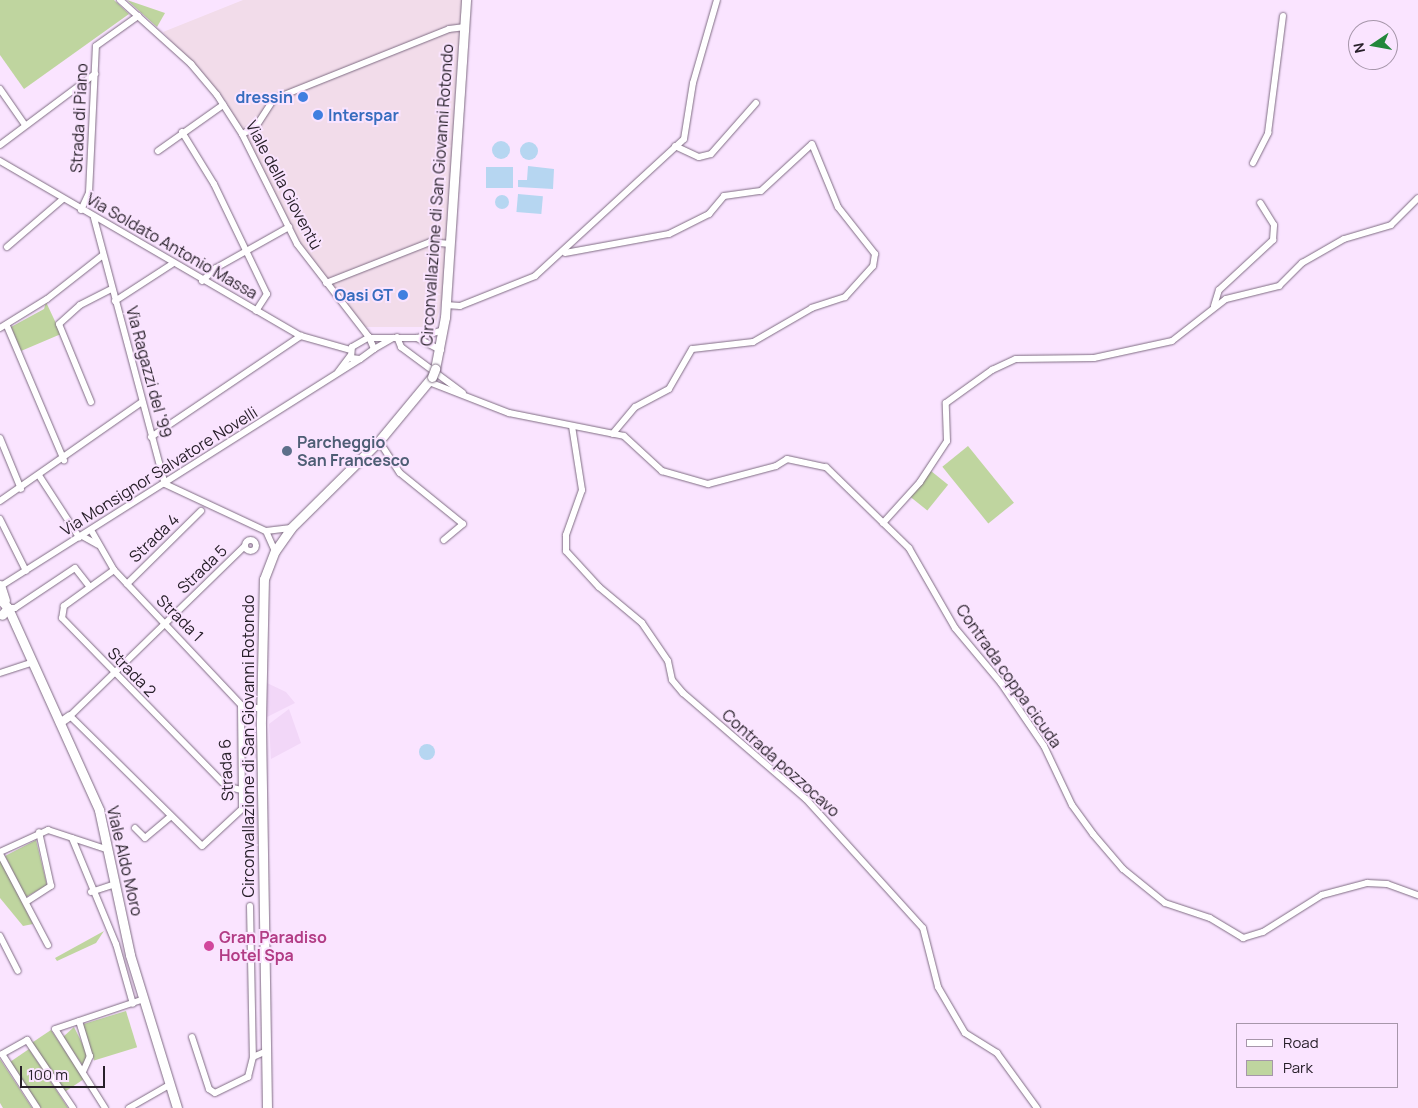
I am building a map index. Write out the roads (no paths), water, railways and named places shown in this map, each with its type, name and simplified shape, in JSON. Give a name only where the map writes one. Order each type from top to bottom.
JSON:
[{"type":"main road","name":"Circonvallazione di San Giovanni Rotondo","points":[[267,1108],[264,1052],[261,596],[275,551],[291,528],[379,441],[432,376],[441,350],[446,305],[466,0]]},
{"type":"main road","name":"Viale Aldo Moro","points":[[0,586],[5,604],[19,629],[99,810],[144,999],[177,1108]]},
{"type":"main road","name":"Viale Aldo Moro","points":[[5,604],[1,615],[19,629]]},
{"type":"street","name":"Viale della Gioventù","points":[[120,0],[191,64],[223,105],[242,134],[289,227],[326,283],[370,338],[374,349]]},
{"type":"street","points":[[446,305],[460,306],[535,276],[565,253],[688,132],[693,83],[717,0]]},
{"type":"street","name":"Strada di Piano","points":[[81,210],[89,192],[96,46],[138,16]]},
{"type":"street","points":[[1252,163],[1268,133],[1283,16]]},
{"type":"street","points":[[242,134],[255,128],[274,99],[450,29],[464,27]]},
{"type":"street","points":[[0,145],[95,74]]},
{"type":"street","points":[[0,89],[25,125]]},
{"type":"street","points":[[675,146],[699,158],[711,154],[756,103]]},
{"type":"street","points":[[158,151],[182,132],[223,105]]},
{"type":"street","points":[[182,132],[247,252],[267,294],[256,311]]},
{"type":"street","points":[[565,253],[669,234],[709,214],[724,196],[761,191],[812,144],[838,207],[875,254],[873,266],[845,297],[812,308],[753,342],[692,349],[669,389],[634,407],[612,434]]},
{"type":"street","name":"Via Soldato Antonio Massa","points":[[0,161],[172,264],[256,311],[302,336],[360,358]]},
{"type":"street","points":[[883,523],[920,482],[947,441],[946,404],[992,370],[1016,359],[1094,358],[1158,346],[1184,335],[1214,306],[1235,295],[1279,286],[1302,263],[1344,239],[1397,221],[1418,198]]},
{"type":"street","points":[[7,247],[63,199]]},
{"type":"street","points":[[1214,306],[1219,290],[1273,240],[1274,225],[1260,203]]},
{"type":"street","name":"Via Ragazzi del '99","points":[[94,218],[165,484]]},
{"type":"street","points":[[202,281],[216,268],[289,227]]},
{"type":"street","points":[[326,283],[430,242],[450,244]]},
{"type":"street","points":[[64,460],[3,327],[103,255]]},
{"type":"street","points":[[115,301],[172,264]]},
{"type":"street","points":[[91,402],[59,324],[80,305],[112,289]]},
{"type":"street","points":[[357,322],[358,342],[370,338],[417,338],[444,330]]},
{"type":"street","points":[[152,436],[302,336]]},
{"type":"street","points":[[397,337],[401,347],[464,394]]},
{"type":"street","name":"Via Monsignor Salvatore Novelli","points":[[0,586],[165,484],[236,437],[332,379],[374,349],[397,337]]},
{"type":"street","points":[[417,338],[441,350]]},
{"type":"street","name":"Via Monsignor Salvatore Novelli","points":[[332,379],[358,342]]},
{"type":"street","name":"Contrada coppa cicuda","points":[[432,376],[464,394],[509,413],[624,436],[662,471],[708,484],[776,466],[786,460],[826,467],[883,523],[923,566],[955,628],[1001,683],[1044,746],[1072,804],[1093,834],[1123,869],[1166,903],[1210,918],[1242,938],[1263,932],[1322,895],[1367,883],[1387,884],[1418,895]]},
{"type":"street","points":[[0,501],[40,477],[142,402]]},
{"type":"street","name":"Contrada pozzocavo","points":[[572,426],[582,490],[566,535],[566,551],[599,587],[642,623],[683,693],[806,799],[923,928],[938,987],[965,1033],[997,1053],[1037,1108]]},
{"type":"street","points":[[0,438],[21,488]]},
{"type":"street","points":[[379,441],[400,473],[464,524],[444,540]]},
{"type":"street","points":[[40,477],[80,536],[100,546]]},
{"type":"street","points":[[165,484],[266,531],[291,528]]},
{"type":"street","name":"Strada 4","points":[[126,584],[201,511]]},
{"type":"street","points":[[0,519],[26,571]]},
{"type":"street","name":"Strada 1","points":[[91,530],[114,570],[165,622],[241,705]]},
{"type":"street","points":[[266,531],[275,551]]},
{"type":"street","name":"Strada 5","points":[[70,716],[245,546]]},
{"type":"street","points":[[5,604],[15,608],[75,568],[90,587]]},
{"type":"street","name":"Strada 2","points":[[114,570],[64,606],[62,618],[226,786],[241,790]]},
{"type":"street","points":[[0,673],[33,662]]},
{"type":"street","points":[[241,705],[261,710]]},
{"type":"street","name":"Strada 6","points":[[171,816],[202,846],[239,814],[241,790],[241,705]]},
{"type":"street","points":[[60,722],[70,716],[171,816],[145,838],[135,828]]},
{"type":"street","points":[[48,945],[0,853],[39,832],[48,830],[109,850]]},
{"type":"street","points":[[26,902],[51,886],[39,832]]},
{"type":"street","points":[[72,838],[91,892],[116,944],[133,1004]]},
{"type":"street","points":[[91,892],[116,884]]},
{"type":"street","points":[[192,1037],[209,1089],[215,1093],[248,1077],[252,1057],[250,906]]},
{"type":"street","points":[[0,936],[18,971]]},
{"type":"street","points":[[105,1108],[55,1029],[144,999]]},
{"type":"street","points":[[79,1021],[90,1056],[83,1072]]},
{"type":"street","points":[[37,1108],[2,1054],[27,1040],[73,1108]]},
{"type":"street","points":[[252,1057],[264,1052]]},
{"type":"street","points":[[129,1108],[171,1084]]},
{"type":"water","points":[[501,141],[507,144],[510,150],[507,156],[501,159],[495,156],[492,150],[495,144]]},
{"type":"water","points":[[529,142],[535,145],[538,151],[535,157],[529,160],[523,157],[520,151],[523,145]]},
{"type":"water","points":[[528,166],[554,169],[553,189],[518,187],[518,180],[527,180]]},
{"type":"water","points":[[486,167],[513,167],[513,188],[486,188]]},
{"type":"water","points":[[518,194],[543,196],[541,214],[516,212]]},
{"type":"water","points":[[499,195],[505,195],[509,202],[505,209],[499,209],[495,205],[495,199]]},
{"type":"water","points":[[427,744],[433,746],[435,752],[433,758],[427,760],[421,758],[419,752],[421,746]]},
{"type":"place","name":"dressin","points":[[303,97]]},
{"type":"place","name":"Interspar","points":[[318,115]]},
{"type":"place","name":"Oasi GT","points":[[403,295]]},
{"type":"place","name":"Parcheggio San Francesco","points":[[287,451]]},
{"type":"place","name":"Gran Paradiso Hotel Spa","points":[[209,946]]}]
